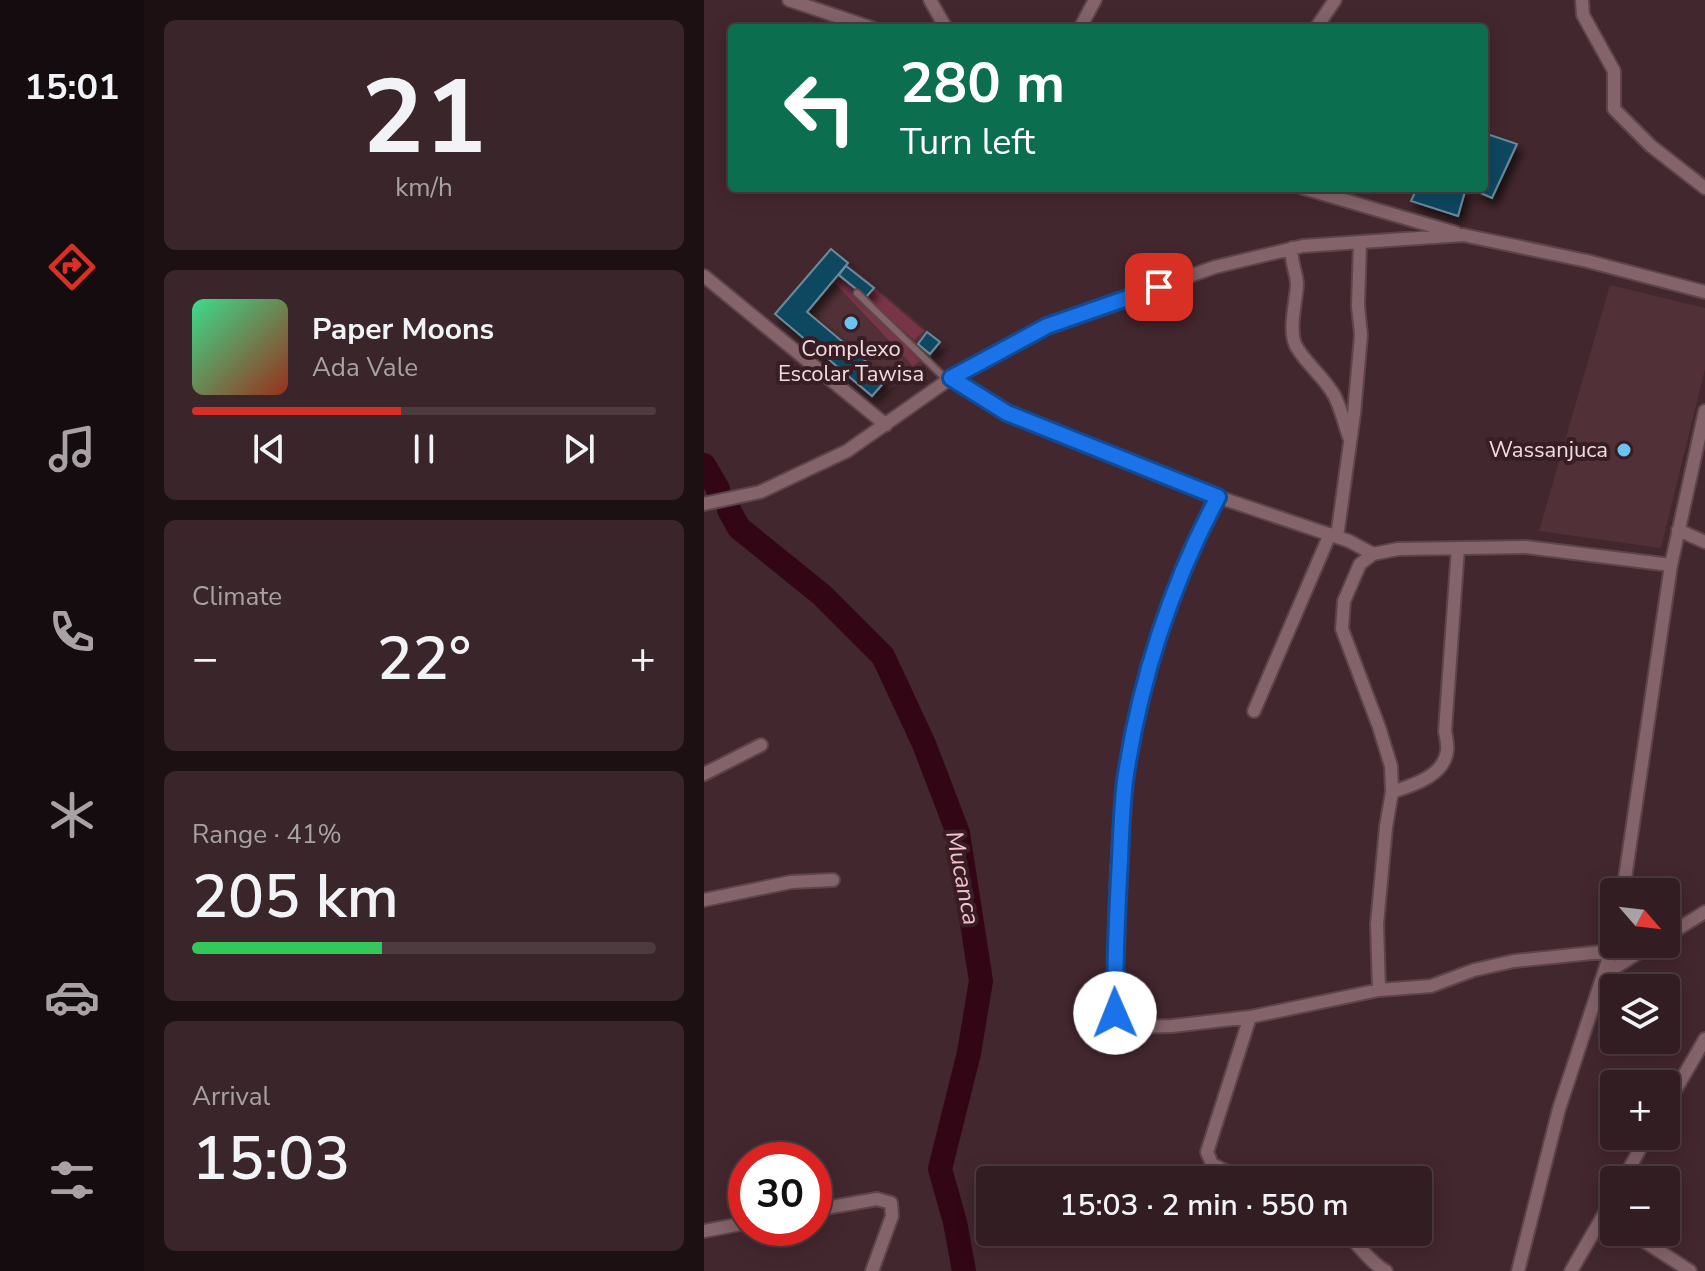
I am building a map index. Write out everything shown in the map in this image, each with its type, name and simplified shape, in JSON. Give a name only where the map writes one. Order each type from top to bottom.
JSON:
[{"type":"street","points":[[789,0],[860,24]]},
{"type":"street","points":[[930,0],[944,24]]},
{"type":"street","points":[[1082,24],[1095,0]]},
{"type":"street","points":[[1319,24],[1335,0]]},
{"type":"street","points":[[1582,0],[1583,15],[1614,71],[1614,109],[1651,146],[1705,188]]},
{"type":"street","points":[[1317,192],[1463,235],[1587,261],[1705,292]]},
{"type":"street","points":[[704,504],[760,492],[847,451],[950,380],[1047,326],[1215,267],[1292,248],[1463,235]]},
{"type":"street","points":[[1254,711],[1334,536],[1350,440],[1361,335],[1358,306],[1360,242]]},
{"type":"street","points":[[1292,248],[1291,261],[1297,283],[1291,334],[1296,347],[1334,396],[1350,440]]},
{"type":"street","points":[[704,276],[886,425]]},
{"type":"street","points":[[950,380],[1007,413],[1218,497],[1334,536],[1373,554]]},
{"type":"street","points":[[1625,878],[1671,565],[1705,411]]},
{"type":"street","points":[[1218,497],[1188,554],[1138,712],[1123,808],[1114,938],[1115,1013],[1119,1023],[1131,1027],[1172,1026],[1250,1017],[1379,990],[1431,986],[1474,970],[1600,948]]},
{"type":"street","points":[[1678,530],[1705,542]]},
{"type":"street","points":[[1379,990],[1377,924],[1392,792],[1391,766],[1342,629],[1344,601],[1360,564],[1373,554],[1398,549],[1526,547],[1671,565]]},
{"type":"street","points":[[1392,792],[1415,785],[1437,770],[1447,752],[1445,731],[1458,548]]},
{"type":"street","points":[[704,774],[761,745]]},
{"type":"street","points":[[704,900],[791,882],[833,880]]},
{"type":"street","points":[[1680,927],[1705,912]]},
{"type":"street","points":[[1605,974],[1610,958]]},
{"type":"street","points":[[1605,974],[1630,958]]},
{"type":"street","points":[[1533,1271],[1520,1267],[1559,1109],[1600,989]]},
{"type":"street","points":[[1216,1166],[1207,1152],[1250,1017]]},
{"type":"street","points":[[1680,1082],[1705,1039]]},
{"type":"street","points":[[832,1207],[877,1199],[891,1203],[892,1216],[872,1271]]},
{"type":"street","points":[[704,1231],[728,1226]]},
{"type":"street","points":[[1571,1271],[1600,1231]]},
{"type":"street","points":[[1360,1246],[1377,1267],[1386,1271]]},
{"type":"street","points":[[1652,1246],[1690,1271]]},
{"type":"lane","points":[[857,293],[950,380]]},
{"type":"shaded area","name":"Complexo Escolar Tawisa","points":[[831,249],[946,347],[876,400],[775,314]]},
{"type":"shaded area","points":[[839,275],[854,287],[851,292],[920,361],[913,366],[833,281]]},
{"type":"shaded area","name":"Wassanjuca","points":[[1610,285],[1705,308],[1705,369],[1661,548],[1539,531]]},
{"type":"shaded area","points":[[874,288],[924,331],[914,340],[866,297]]},
{"type":"building","points":[[1488,134],[1517,144],[1492,198],[1478,192],[1488,192]]},
{"type":"building","points":[[1415,192],[1465,192],[1458,216],[1411,201]]},
{"type":"building","points":[[831,249],[848,263],[807,312],[887,379],[872,396],[775,314]]},
{"type":"building","points":[[846,266],[874,288],[866,297],[839,275]]},
{"type":"building","points":[[927,332],[940,342],[930,354],[918,344]]},
{"type":"building","points":[[927,332],[940,342],[930,354],[918,344]]},
{"type":"waterway","name":"Mucanca","points":[[704,465],[718,489]]},
{"type":"waterway","name":"Mucanca","points":[[729,510],[739,528],[822,595],[883,656],[924,744],[958,833],[981,981],[969,1053],[940,1169],[955,1222],[964,1271]]},
{"type":"place","name":"Complexo Escolar Tawisa","points":[[851,323]]},
{"type":"place","name":"Wassanjuca","points":[[1624,450]]},
{"type":"route","points":[[1115,1013],[1114,938],[1125,780],[1141,699],[1188,554],[1218,497],[1007,413],[951,378],[1047,326],[1159,287]]}]
